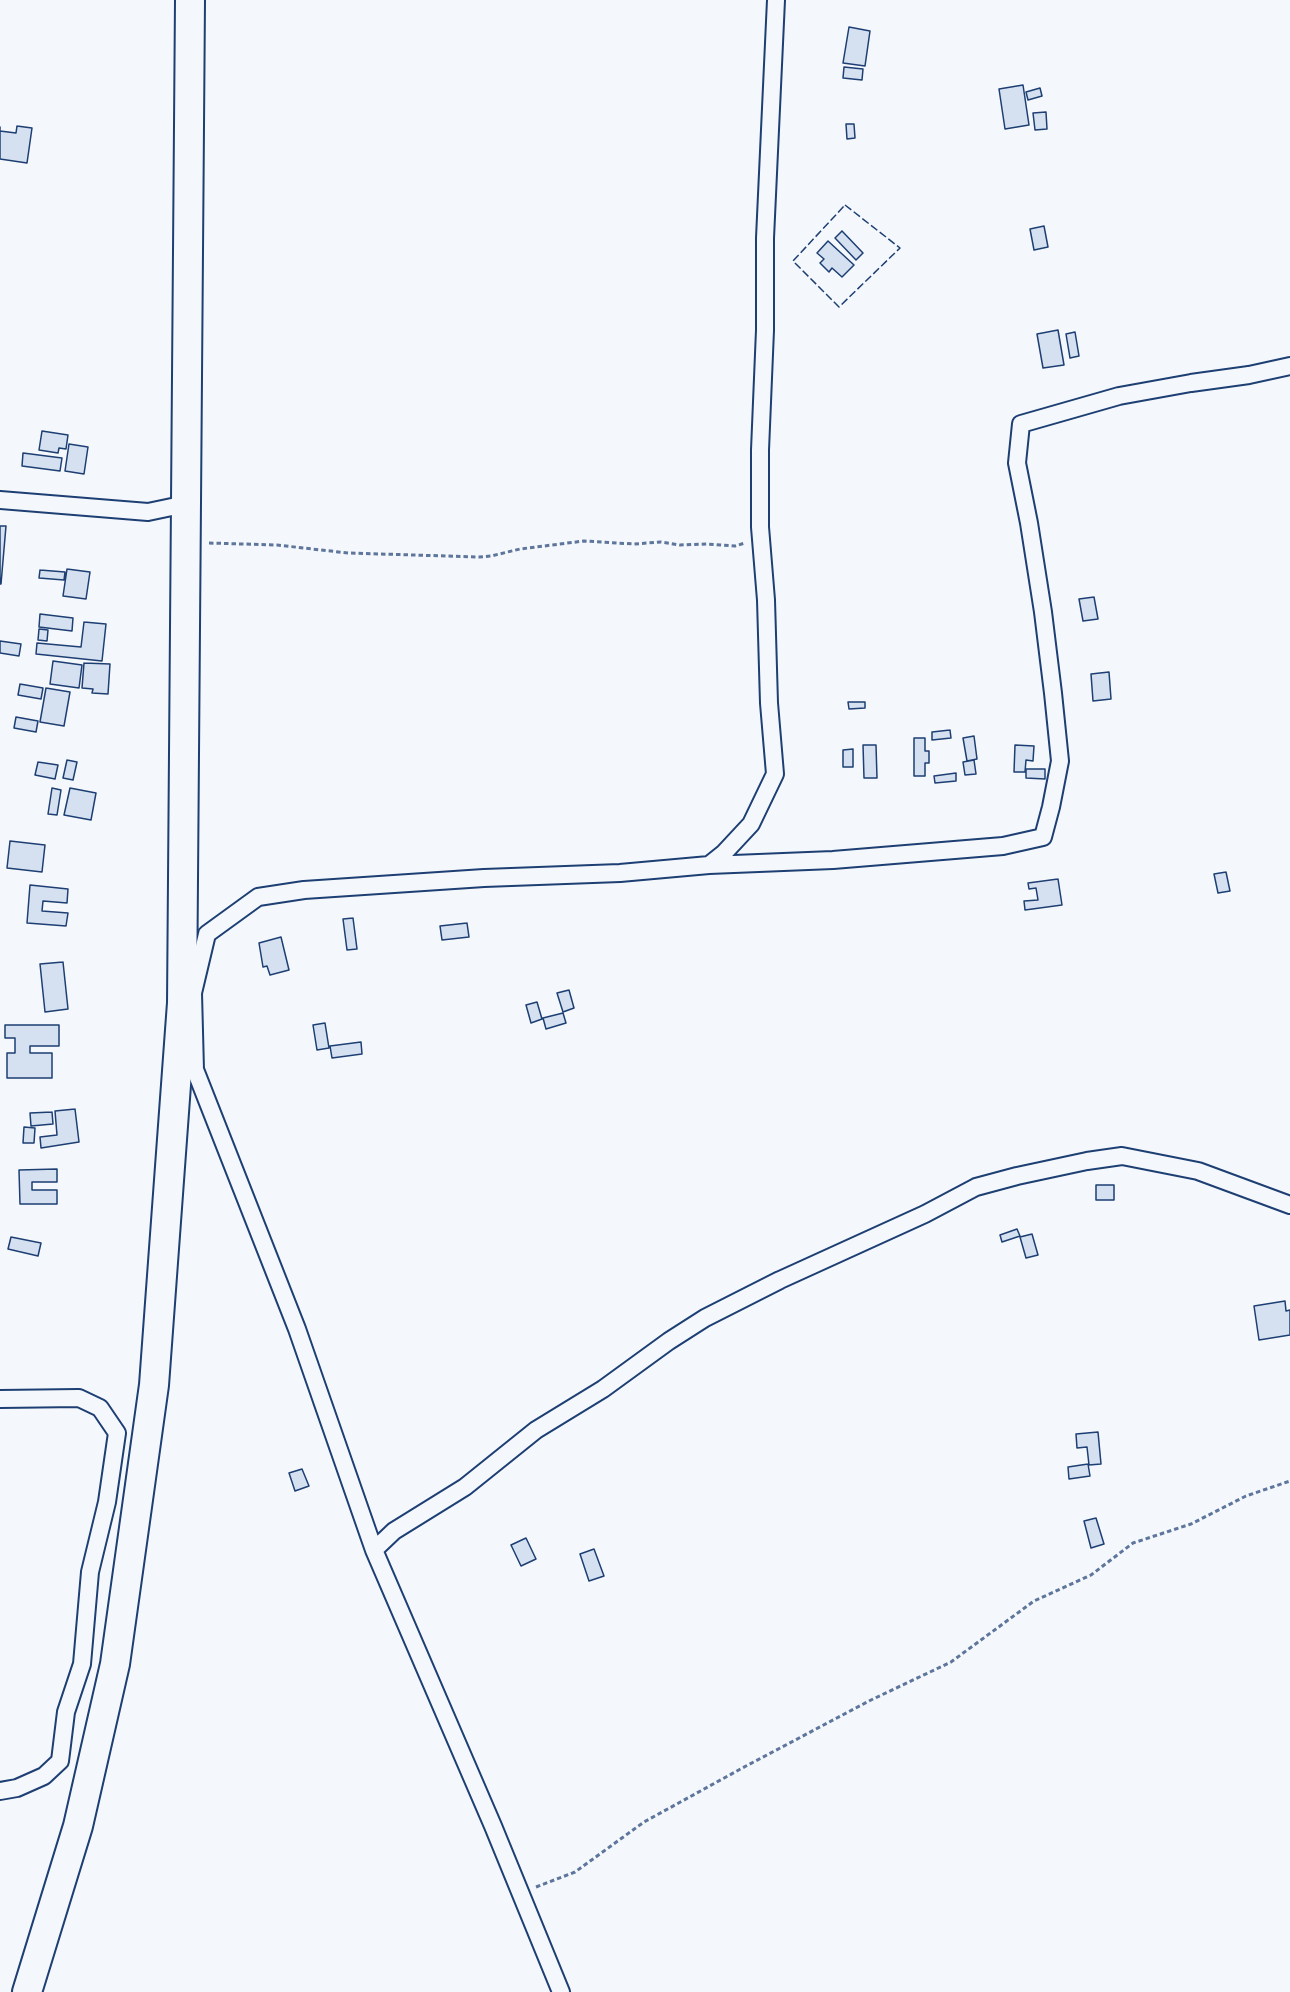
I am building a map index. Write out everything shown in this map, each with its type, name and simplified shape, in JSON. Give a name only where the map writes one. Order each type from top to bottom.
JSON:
[{"type":"highway","points":[[27,1992],[78,1826],[115,1664],[154,1384],[182,1003],[190,0]]},
{"type":"street","points":[[709,865],[724,853],[751,824],[775,774],[760,536],[760,450],[765,330],[765,238],[776,0]]},
{"type":"street","points":[[195,1070],[193,993],[207,934],[258,897],[304,890],[484,878],[620,873],[709,865],[785,863],[951,851],[1003,846],[1043,837],[1052,807],[1060,761],[1043,612],[1017,463],[1021,424],[1119,396],[1290,366]]},
{"type":"street","points":[[0,500],[148,512],[186,504]]},
{"type":"street","points":[[180,1031],[297,1329],[375,1550],[561,1992]]},
{"type":"street","points":[[375,1550],[394,1531],[465,1487],[536,1430],[603,1389],[705,1318],[780,1280],[925,1214],[975,1187],[1087,1161],[1122,1156],[1198,1171],[1290,1205]]},
{"type":"street","points":[[0,1399],[79,1398],[100,1408],[117,1433],[107,1502],[90,1572],[82,1664],[66,1712],[60,1761],[44,1776],[17,1788],[0,1791]]},
{"type":"path","points":[[186,548],[196,543],[248,543],[348,553],[479,557],[584,541],[735,546],[760,536]]},
{"type":"path","points":[[520,1892],[575,1872],[644,1822],[871,1700],[951,1662],[1034,1601],[1090,1575],[1133,1543],[1191,1524],[1246,1496],[1290,1481]]},
{"type":"building","points":[[849,27],[870,31],[865,66],[843,63]]},
{"type":"building","points":[[844,67],[863,69],[862,80],[843,78]]},
{"type":"building","points":[[1023,85],[1029,125],[1005,129],[999,89]]},
{"type":"building","points":[[1040,88],[1042,96],[1028,100],[1026,92]]},
{"type":"building","points":[[1046,112],[1047,129],[1035,130],[1033,113]]},
{"type":"building","points":[[846,124],[854,124],[855,138],[847,139]]},
{"type":"building","points":[[17,126],[32,128],[27,163],[0,159],[0,131],[16,133]]},
{"type":"building","points":[[1044,226],[1048,247],[1034,250],[1030,229]]},
{"type":"building","points":[[842,231],[863,253],[856,260],[835,238]]},
{"type":"building","points":[[828,241],[854,265],[842,277],[832,268],[829,272],[820,263],[824,259],[817,253]]},
{"type":"building","points":[[1058,330],[1064,365],[1043,368],[1037,334]]},
{"type":"building","points":[[1075,332],[1079,356],[1070,358],[1066,334]]},
{"type":"building","points":[[42,431],[68,435],[66,449],[59,448],[58,453],[39,450]]},
{"type":"building","points":[[69,444],[88,447],[84,474],[65,471]]},
{"type":"building","points":[[23,453],[62,458],[60,471],[22,466]]},
{"type":"building","points":[[0,526],[6,526],[1,584],[0,584]]},
{"type":"building","points":[[67,569],[90,572],[86,599],[63,596]]},
{"type":"building","points":[[40,570],[65,572],[64,580],[39,578]]},
{"type":"building","points":[[1094,597],[1098,619],[1083,621],[1079,599]]},
{"type":"building","points":[[40,614],[73,618],[72,631],[39,627]]},
{"type":"building","points":[[84,622],[106,624],[102,661],[36,654],[37,643],[81,647]]},
{"type":"building","points":[[39,629],[48,630],[47,641],[38,640]]},
{"type":"building","points":[[0,641],[21,644],[19,656],[0,653]]},
{"type":"building","points":[[53,661],[82,665],[79,688],[50,684]]},
{"type":"building","points":[[84,663],[110,664],[108,694],[92,693],[93,689],[82,688]]},
{"type":"building","points":[[1109,672],[1111,699],[1093,701],[1091,674]]},
{"type":"building","points":[[20,684],[43,688],[41,699],[18,695]]},
{"type":"building","points":[[46,688],[70,692],[64,726],[40,722]]},
{"type":"building","points":[[848,702],[865,702],[865,708],[849,709]]},
{"type":"building","points":[[16,717],[38,721],[36,732],[14,728]]},
{"type":"building","points":[[950,730],[951,738],[932,740],[932,732]]},
{"type":"building","points":[[974,736],[977,759],[967,761],[963,738]]},
{"type":"building","points":[[914,738],[925,738],[925,751],[929,751],[929,763],[925,763],[925,776],[914,776]]},
{"type":"building","points":[[863,745],[876,745],[877,778],[864,778]]},
{"type":"building","points":[[1015,745],[1034,746],[1033,761],[1026,760],[1025,772],[1014,772]]},
{"type":"building","points":[[853,749],[853,767],[843,767],[843,750]]},
{"type":"building","points":[[67,760],[77,762],[73,780],[63,778]]},
{"type":"building","points":[[974,760],[976,774],[965,775],[963,762]]},
{"type":"building","points":[[38,762],[58,765],[55,779],[35,775]]},
{"type":"building","points":[[1026,769],[1045,769],[1045,779],[1026,778]]},
{"type":"building","points":[[956,773],[956,781],[935,783],[934,776]]},
{"type":"building","points":[[52,788],[61,790],[57,815],[48,814]]},
{"type":"building","points":[[70,788],[96,793],[91,820],[64,815]]},
{"type":"building","points":[[10,841],[45,845],[42,872],[7,868]]},
{"type":"building","points":[[1226,872],[1230,891],[1218,893],[1214,874]]},
{"type":"building","points":[[1058,879],[1062,905],[1025,910],[1024,901],[1038,900],[1036,888],[1029,889],[1028,883]]},
{"type":"building","points":[[30,885],[68,889],[67,903],[43,901],[42,911],[68,913],[66,926],[27,923]]},
{"type":"building","points":[[353,918],[357,949],[347,950],[343,919]]},
{"type":"building","points":[[467,923],[469,937],[442,940],[440,926]]},
{"type":"building","points":[[281,937],[289,970],[270,975],[267,966],[263,967],[259,943]]},
{"type":"building","points":[[63,962],[68,1009],[45,1012],[40,964]]},
{"type":"building","points":[[569,990],[574,1008],[563,1012],[557,993]]},
{"type":"building","points":[[537,1002],[542,1019],[531,1023],[526,1005]]},
{"type":"building","points":[[563,1013],[566,1023],[546,1029],[543,1018]]},
{"type":"building","points":[[325,1023],[329,1048],[317,1050],[313,1025]]},
{"type":"building","points":[[5,1025],[59,1025],[59,1046],[30,1046],[30,1053],[52,1053],[52,1078],[7,1078],[7,1053],[15,1053],[15,1038],[5,1038]]},
{"type":"building","points":[[361,1042],[362,1054],[332,1058],[330,1046]]},
{"type":"building","points":[[75,1109],[79,1142],[41,1148],[40,1137],[57,1135],[55,1111]]},
{"type":"building","points":[[52,1112],[53,1124],[31,1126],[30,1113]]},
{"type":"building","points":[[24,1127],[35,1128],[34,1143],[23,1143]]},
{"type":"building","points":[[57,1169],[57,1182],[32,1182],[32,1190],[57,1190],[57,1204],[20,1204],[19,1170]]},
{"type":"building","points":[[1096,1185],[1114,1185],[1114,1200],[1096,1200]]},
{"type":"building","points":[[1017,1229],[1020,1236],[1002,1242],[1000,1235]]},
{"type":"building","points":[[1032,1234],[1038,1255],[1026,1258],[1020,1237]]},
{"type":"building","points":[[11,1237],[41,1243],[38,1256],[8,1249]]},
{"type":"building","points":[[1285,1301],[1286,1311],[1290,1310],[1290,1335],[1259,1340],[1254,1306]]},
{"type":"building","points":[[1098,1432],[1101,1464],[1089,1465],[1087,1447],[1077,1448],[1076,1434]]},
{"type":"building","points":[[1088,1464],[1090,1476],[1069,1479],[1068,1467]]},
{"type":"building","points":[[302,1469],[309,1486],[295,1491],[289,1473]]},
{"type":"building","points":[[1096,1518],[1104,1544],[1091,1548],[1084,1521]]},
{"type":"building","points":[[526,1538],[536,1559],[521,1566],[511,1545]]},
{"type":"building","points":[[594,1549],[604,1576],[589,1581],[580,1554]]},
{"type":"fence","points":[[845,205],[900,248],[839,307],[793,261],[845,205]]}]
